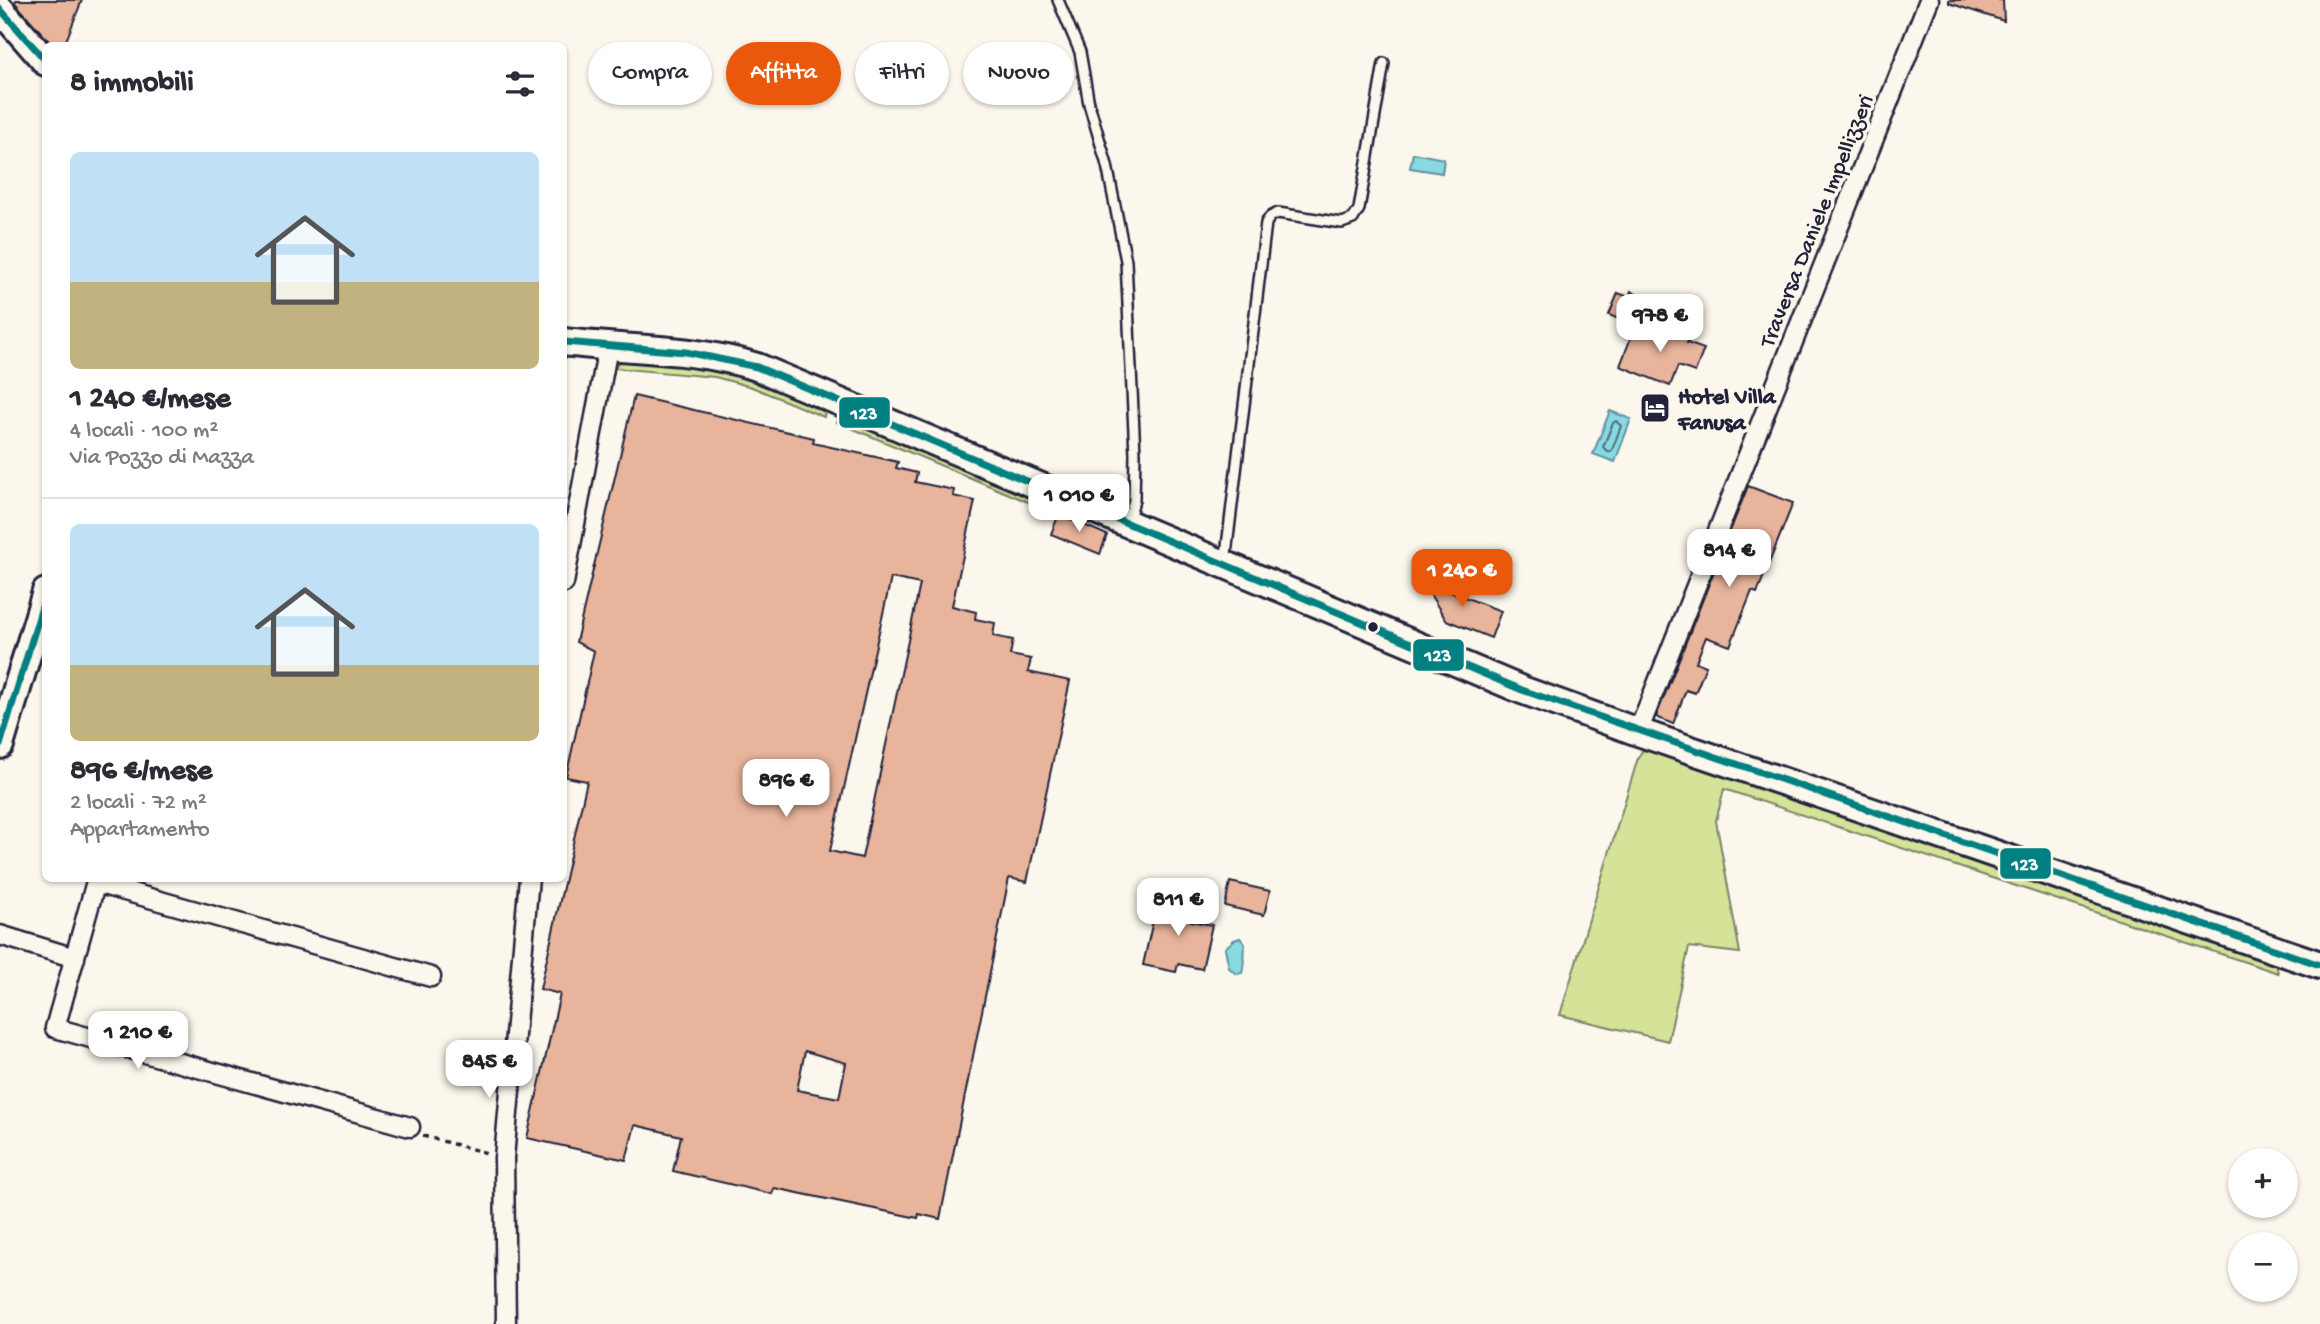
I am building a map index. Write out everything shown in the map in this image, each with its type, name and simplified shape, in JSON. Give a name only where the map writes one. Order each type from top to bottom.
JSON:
[{"type":"street","name":"Traversa Daniele Impellizzeri","points":[[1637,732],[1929,0]]},
{"type":"street","points":[[0,9],[42,57]]},
{"type":"street","points":[[567,342],[727,357],[757,367],[1522,690],[1637,732],[2320,965]]},
{"type":"street","points":[[567,567],[608,347]]},
{"type":"street","points":[[0,745],[42,605]]},
{"type":"street","points":[[97,882],[55,1028],[410,1127]]},
{"type":"street","points":[[101,882],[431,976]]},
{"type":"street","points":[[506,1324],[504,1158],[529,882]]},
{"type":"street","points":[[0,935],[75,958]]},
{"type":"lane","points":[[1058,0],[1080,52],[1088,104],[1107,165],[1126,261],[1135,442],[1134,500],[1128,524]]},
{"type":"lane","points":[[1225,565],[1266,223],[1278,213],[1342,223],[1353,219],[1359,209],[1384,63]]},
{"type":"path","points":[[410,1127],[423,1136],[504,1158]]},
{"type":"green space","points":[[620,361],[718,369],[754,379],[825,409],[824,417],[752,387],[715,377],[614,368]]},
{"type":"green space","points":[[842,416],[1048,502],[1047,510],[837,422]]},
{"type":"green space","points":[[1646,750],[2276,964],[2278,973],[1724,789],[1716,821],[1740,953],[1689,947],[1668,1041],[1560,1015],[1638,758],[1642,751]]},
{"type":"water","points":[[1413,153],[1444,159],[1442,173],[1410,168]]},
{"type":"water","points":[[1610,411],[1631,419],[1615,462],[1593,454]]},
{"type":"water","points":[[1240,938],[1245,944],[1244,966],[1242,973],[1237,974],[1229,968],[1225,948]]},
{"type":"building","points":[[16,0],[82,0],[66,42],[49,42],[15,3]]},
{"type":"building","points":[[1949,0],[2003,0],[2004,21],[1949,3]]},
{"type":"building","points":[[1631,291],[1646,300],[1635,326],[1609,315],[1618,293],[1629,297]]},
{"type":"building","points":[[1637,322],[1670,336],[1672,330],[1690,337],[1687,343],[1704,349],[1695,372],[1678,366],[1670,386],[1620,366]]},
{"type":"building","points":[[634,396],[814,438],[813,443],[898,462],[896,468],[917,473],[915,482],[954,490],[953,496],[975,501],[952,606],[976,612],[975,619],[995,623],[993,636],[1013,640],[1010,655],[1031,659],[1028,672],[1070,681],[1027,882],[1009,878],[940,1219],[919,1214],[918,1218],[774,1188],[772,1194],[673,1171],[681,1136],[635,1125],[626,1160],[527,1138],[560,994],[540,989],[564,882],[567,882],[567,870],[587,781],[567,777],[567,772],[594,651],[576,642]],"holes":[[[891,578],[920,584],[862,858],[830,851]],[[805,1051],[846,1063],[839,1098],[797,1090]]]},
{"type":"building","points":[[1748,486],[1793,503],[1757,593],[1752,591],[1730,646],[1706,637],[1696,662],[1706,666],[1695,693],[1686,690],[1673,724],[1656,717]]},
{"type":"building","points":[[1059,514],[1107,535],[1100,554],[1051,534]]},
{"type":"building","points":[[1435,571],[1446,590],[1501,611],[1491,638],[1446,620],[1423,583]]},
{"type":"building","points":[[1230,882],[1270,891],[1264,915],[1225,906]]},
{"type":"building","points":[[1173,894],[1196,899],[1191,921],[1212,925],[1202,969],[1178,964],[1176,972],[1143,965],[1154,916],[1167,919]]},
{"type":"transit line","name":"123","points":[[0,9],[42,56]]},
{"type":"transit line","name":"123","points":[[567,342],[686,352],[757,367],[1522,690],[2320,965]]},
{"type":"transit line","name":"123","points":[[0,745],[42,607]]},
{"type":"place","name":"Hotel Villa Fanusa","points":[[1655,408]]}]
